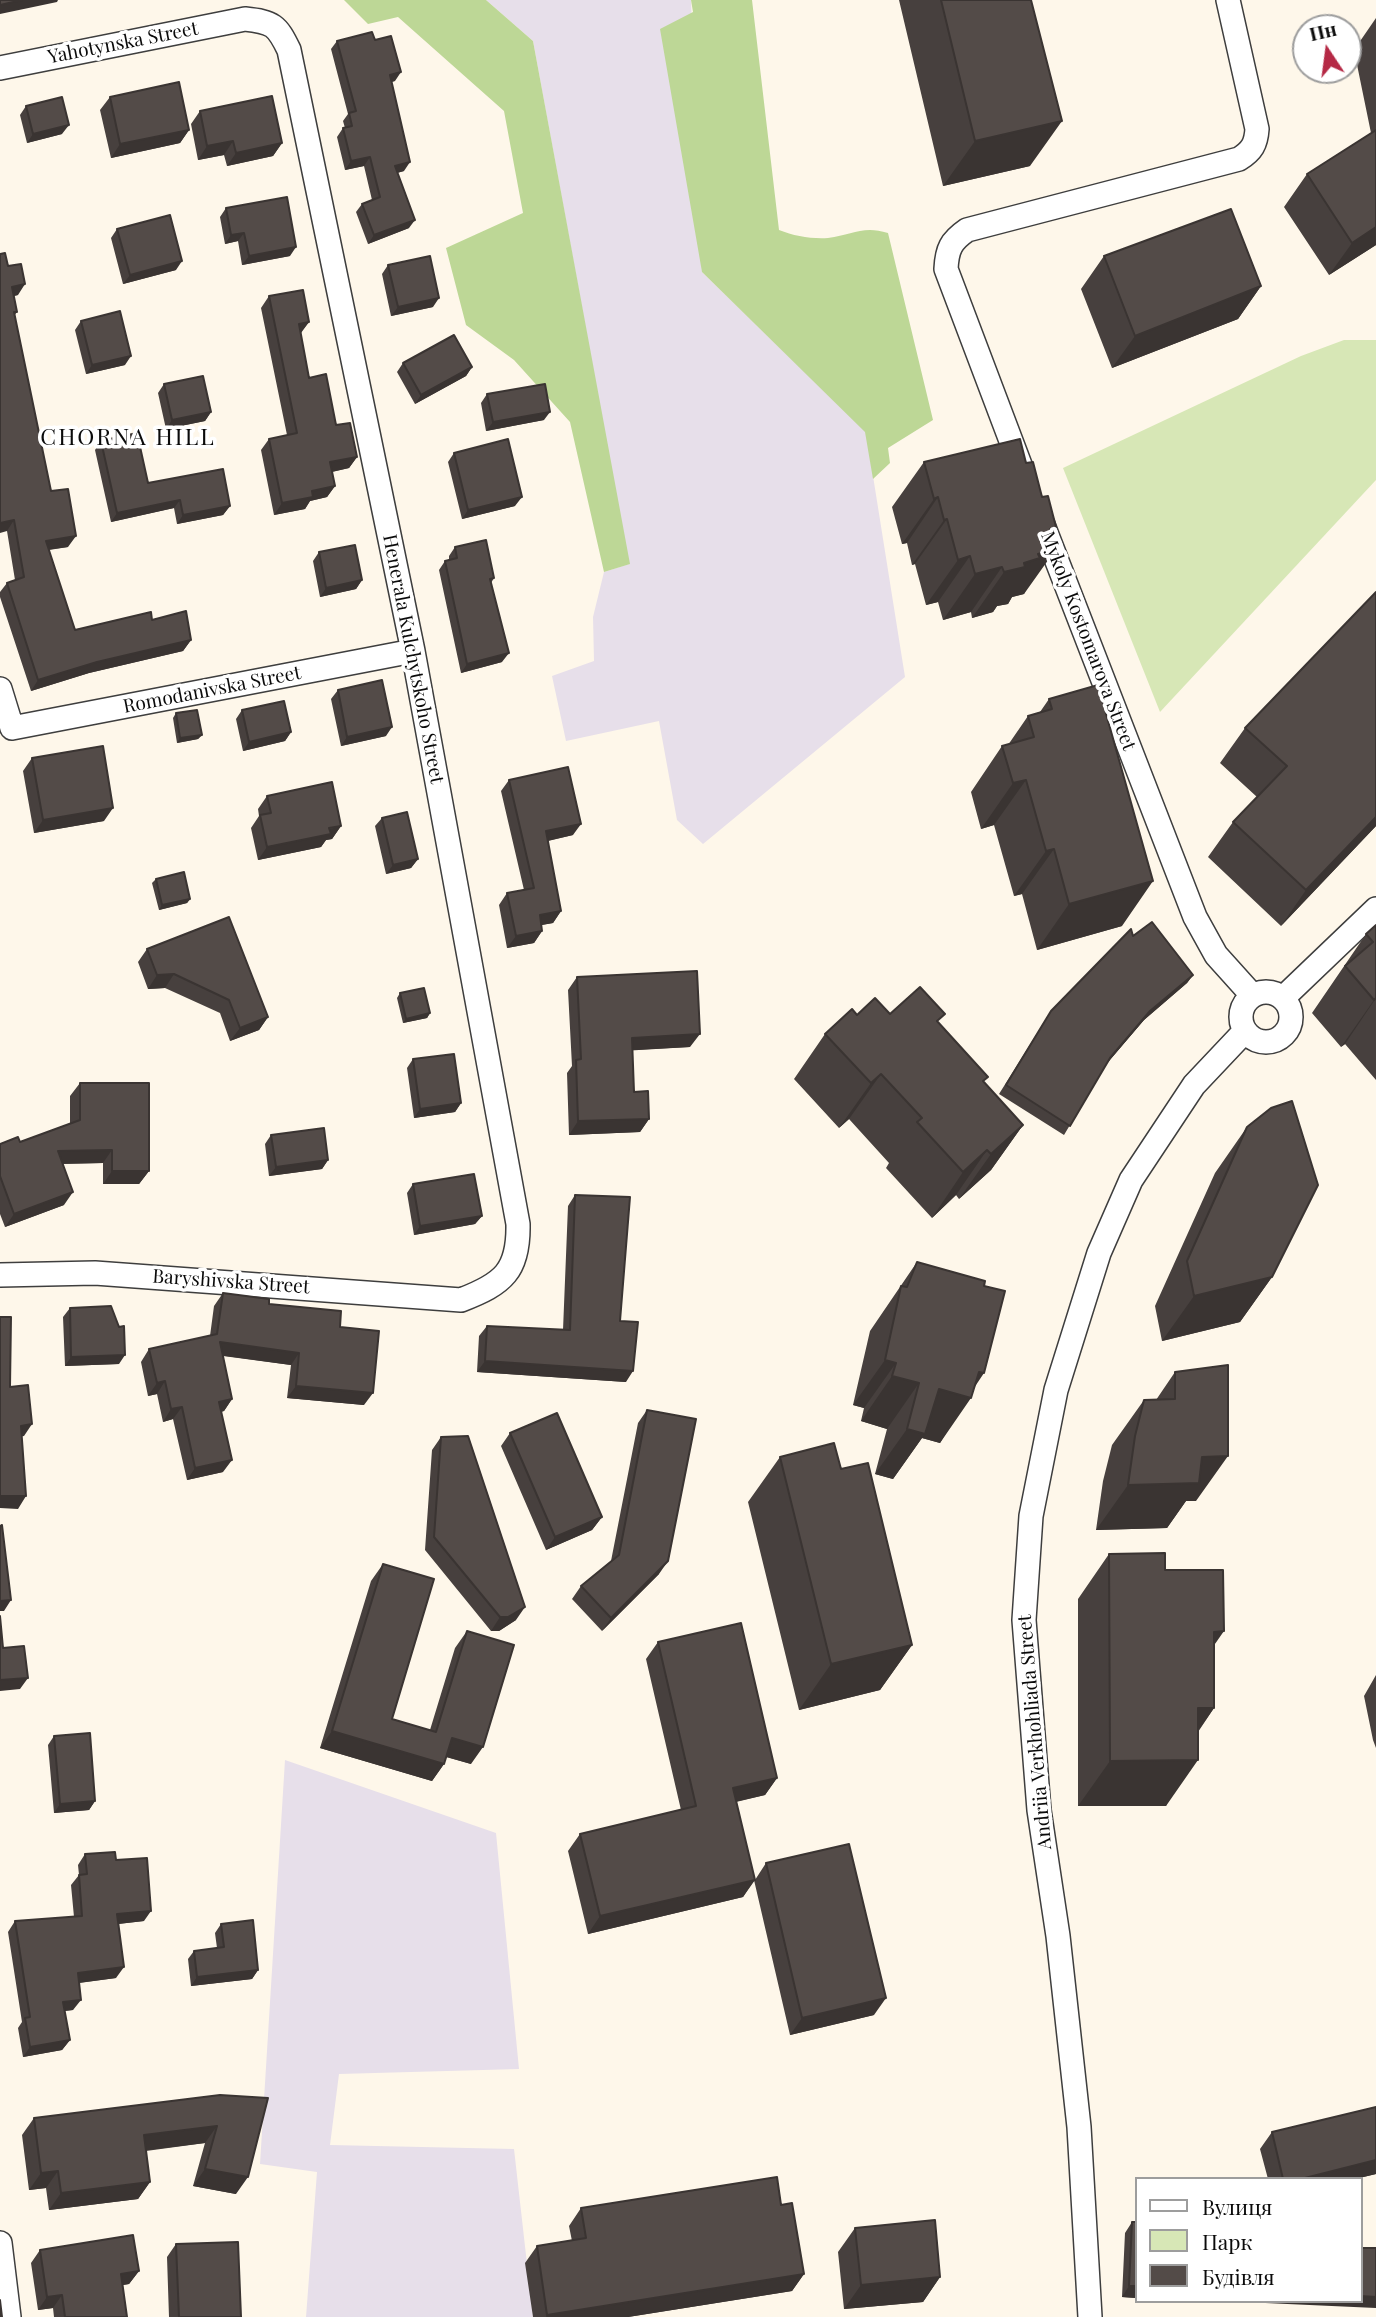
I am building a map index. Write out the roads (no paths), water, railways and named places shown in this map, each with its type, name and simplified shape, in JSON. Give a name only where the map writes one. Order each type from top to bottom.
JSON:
[{"type":"street","name":"Mykoly Kostomarova Street","points":[[1228,0],[1256,129],[1256,141],[1249,152],[1239,159],[967,230],[955,239],[947,251],[946,269],[1195,917],[1216,955],[1252,995]]},
{"type":"street","name":"Yahotynska Street","points":[[0,68],[245,19]]},
{"type":"street","name":"Henerala Kulchytskoho Street","points":[[245,19],[269,21],[280,32],[289,50],[413,652],[518,1224],[519,1248],[507,1273],[491,1289],[461,1300]]},
{"type":"street","name":"Romodanivska Street","points":[[0,690],[12,728],[413,652]]},
{"type":"street","points":[[1283,998],[1376,909]]},
{"type":"street","points":[[1268,992],[1283,998],[1291,1013],[1290,1022],[1282,1036],[1266,1042],[1257,1041],[1245,1031],[1241,1016],[1246,1000],[1252,995],[1268,992]]},
{"type":"street","name":"Andriia Verkhohliada Street","points":[[1090,2317],[1079,2127],[1058,1936],[1039,1810],[1024,1620],[1031,1516],[1056,1390],[1099,1253],[1131,1180],[1194,1085],[1245,1031]]},
{"type":"street","name":"Baryshivska Street","points":[[0,1275],[95,1273],[461,1300]]},
{"type":"street","points":[[0,2243],[9,2317]]},
{"type":"district","name":"CHORNA HILL","points":[[128,438]]}]
